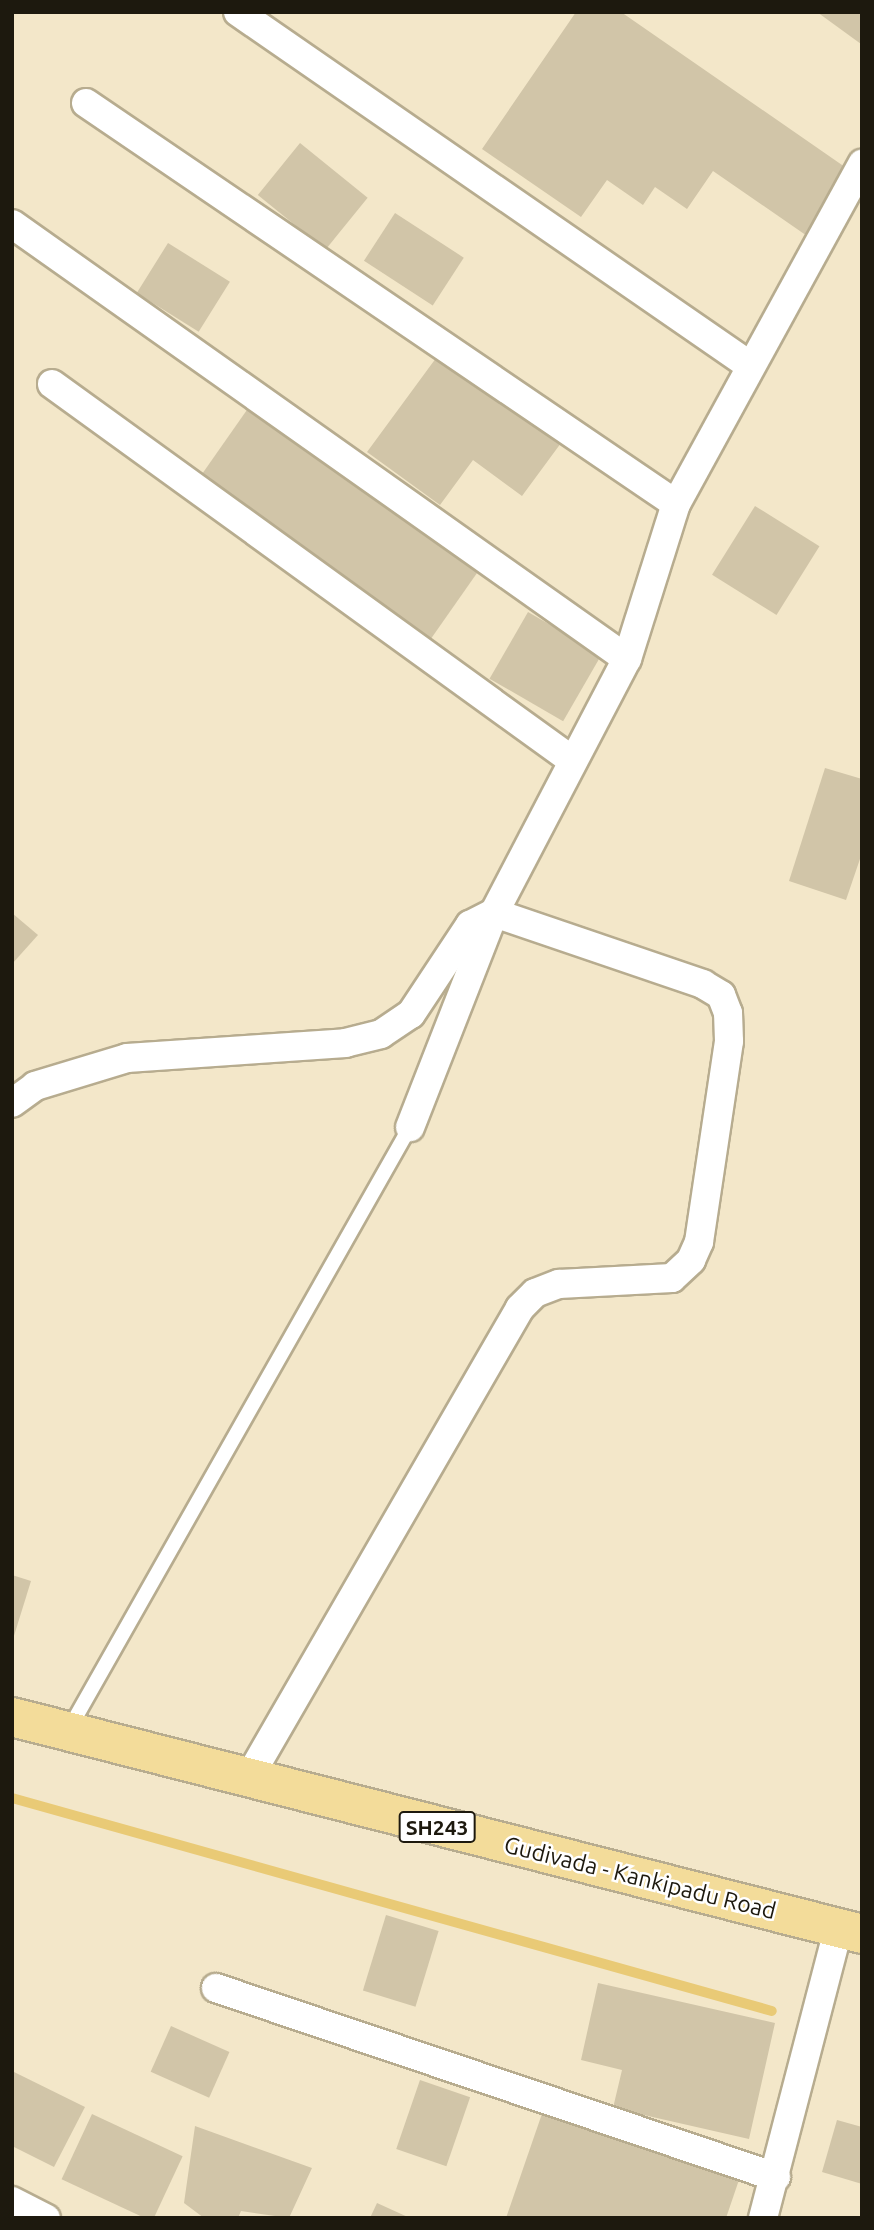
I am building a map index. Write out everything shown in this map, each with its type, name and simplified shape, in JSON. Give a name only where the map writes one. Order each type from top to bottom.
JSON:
[{"type":"main road","name":"Gudivada - Kankipadu Road","points":[[12,1717],[850,1930]]},
{"type":"street","points":[[238,12],[749,365]]},
{"type":"street","points":[[86,103],[676,504]]},
{"type":"street","points":[[410,1127],[494,913],[627,659],[676,504],[749,365],[862,164]]},
{"type":"street","points":[[12,224],[627,659]]},
{"type":"street","points":[[52,384],[573,761]]},
{"type":"street","points":[[12,1103],[34,1086],[127,1058],[345,1042],[381,1034],[411,1014],[470,925],[494,913],[703,984],[721,995],[728,1013],[729,1041],[699,1242],[683,1272],[672,1278],[559,1284],[535,1293],[520,1308],[248,1779]]},
{"type":"street","points":[[763,2218],[850,1930]]},
{"type":"street","points":[[216,1988],[776,2177]]},
{"type":"street","points":[[12,2201],[46,2218]]},
{"type":"lane","points":[[68,1732],[410,1127]]},
{"type":"building","points":[[576,12],[621,12],[855,174],[810,238],[713,171],[687,209],[655,187],[643,205],[607,180],[581,217],[482,149]]},
{"type":"building","points":[[817,12],[862,12],[861,44]]},
{"type":"building","points":[[300,143],[368,198],[325,250],[258,195]]},
{"type":"building","points":[[395,213],[464,258],[433,305],[364,261]]},
{"type":"building","points":[[168,243],[230,282],[199,332],[137,293]]},
{"type":"building","points":[[439,354],[561,443],[522,496],[473,460],[440,505],[367,452]]},
{"type":"building","points":[[249,407],[480,569],[428,643],[197,482]]},
{"type":"building","points":[[755,506],[819,546],[777,615],[712,575]]},
{"type":"building","points":[[528,612],[602,654],[563,721],[490,679]]},
{"type":"building","points":[[825,768],[862,779],[862,853],[846,900],[789,881]]},
{"type":"building","points":[[12,913],[38,935],[12,964]]},
{"type":"building","points":[[12,1575],[31,1581],[13,1639],[12,1639]]},
{"type":"building","points":[[386,1915],[439,1931],[415,2007],[363,1991]]},
{"type":"building","points":[[598,1983],[775,2023],[749,2139],[613,2108],[622,2070],[581,2060]]},
{"type":"building","points":[[171,2026],[229,2052],[209,2098],[151,2072]]},
{"type":"building","points":[[12,2071],[85,2107],[54,2167],[12,2146]]},
{"type":"building","points":[[420,2080],[470,2097],[446,2166],[396,2149]]},
{"type":"building","points":[[545,2105],[741,2174],[726,2218],[506,2218]]},
{"type":"building","points":[[92,2114],[183,2156],[154,2218],[145,2218],[62,2179]]},
{"type":"building","points":[[837,2120],[862,2127],[862,2184],[822,2172]]},
{"type":"building","points":[[195,2126],[312,2168],[289,2218],[241,2211],[238,2218],[204,2218],[184,2203]]},
{"type":"building","points":[[377,2203],[410,2218],[370,2218]]},
{"type":"waterway","points":[[12,1798],[772,2011]]}]
